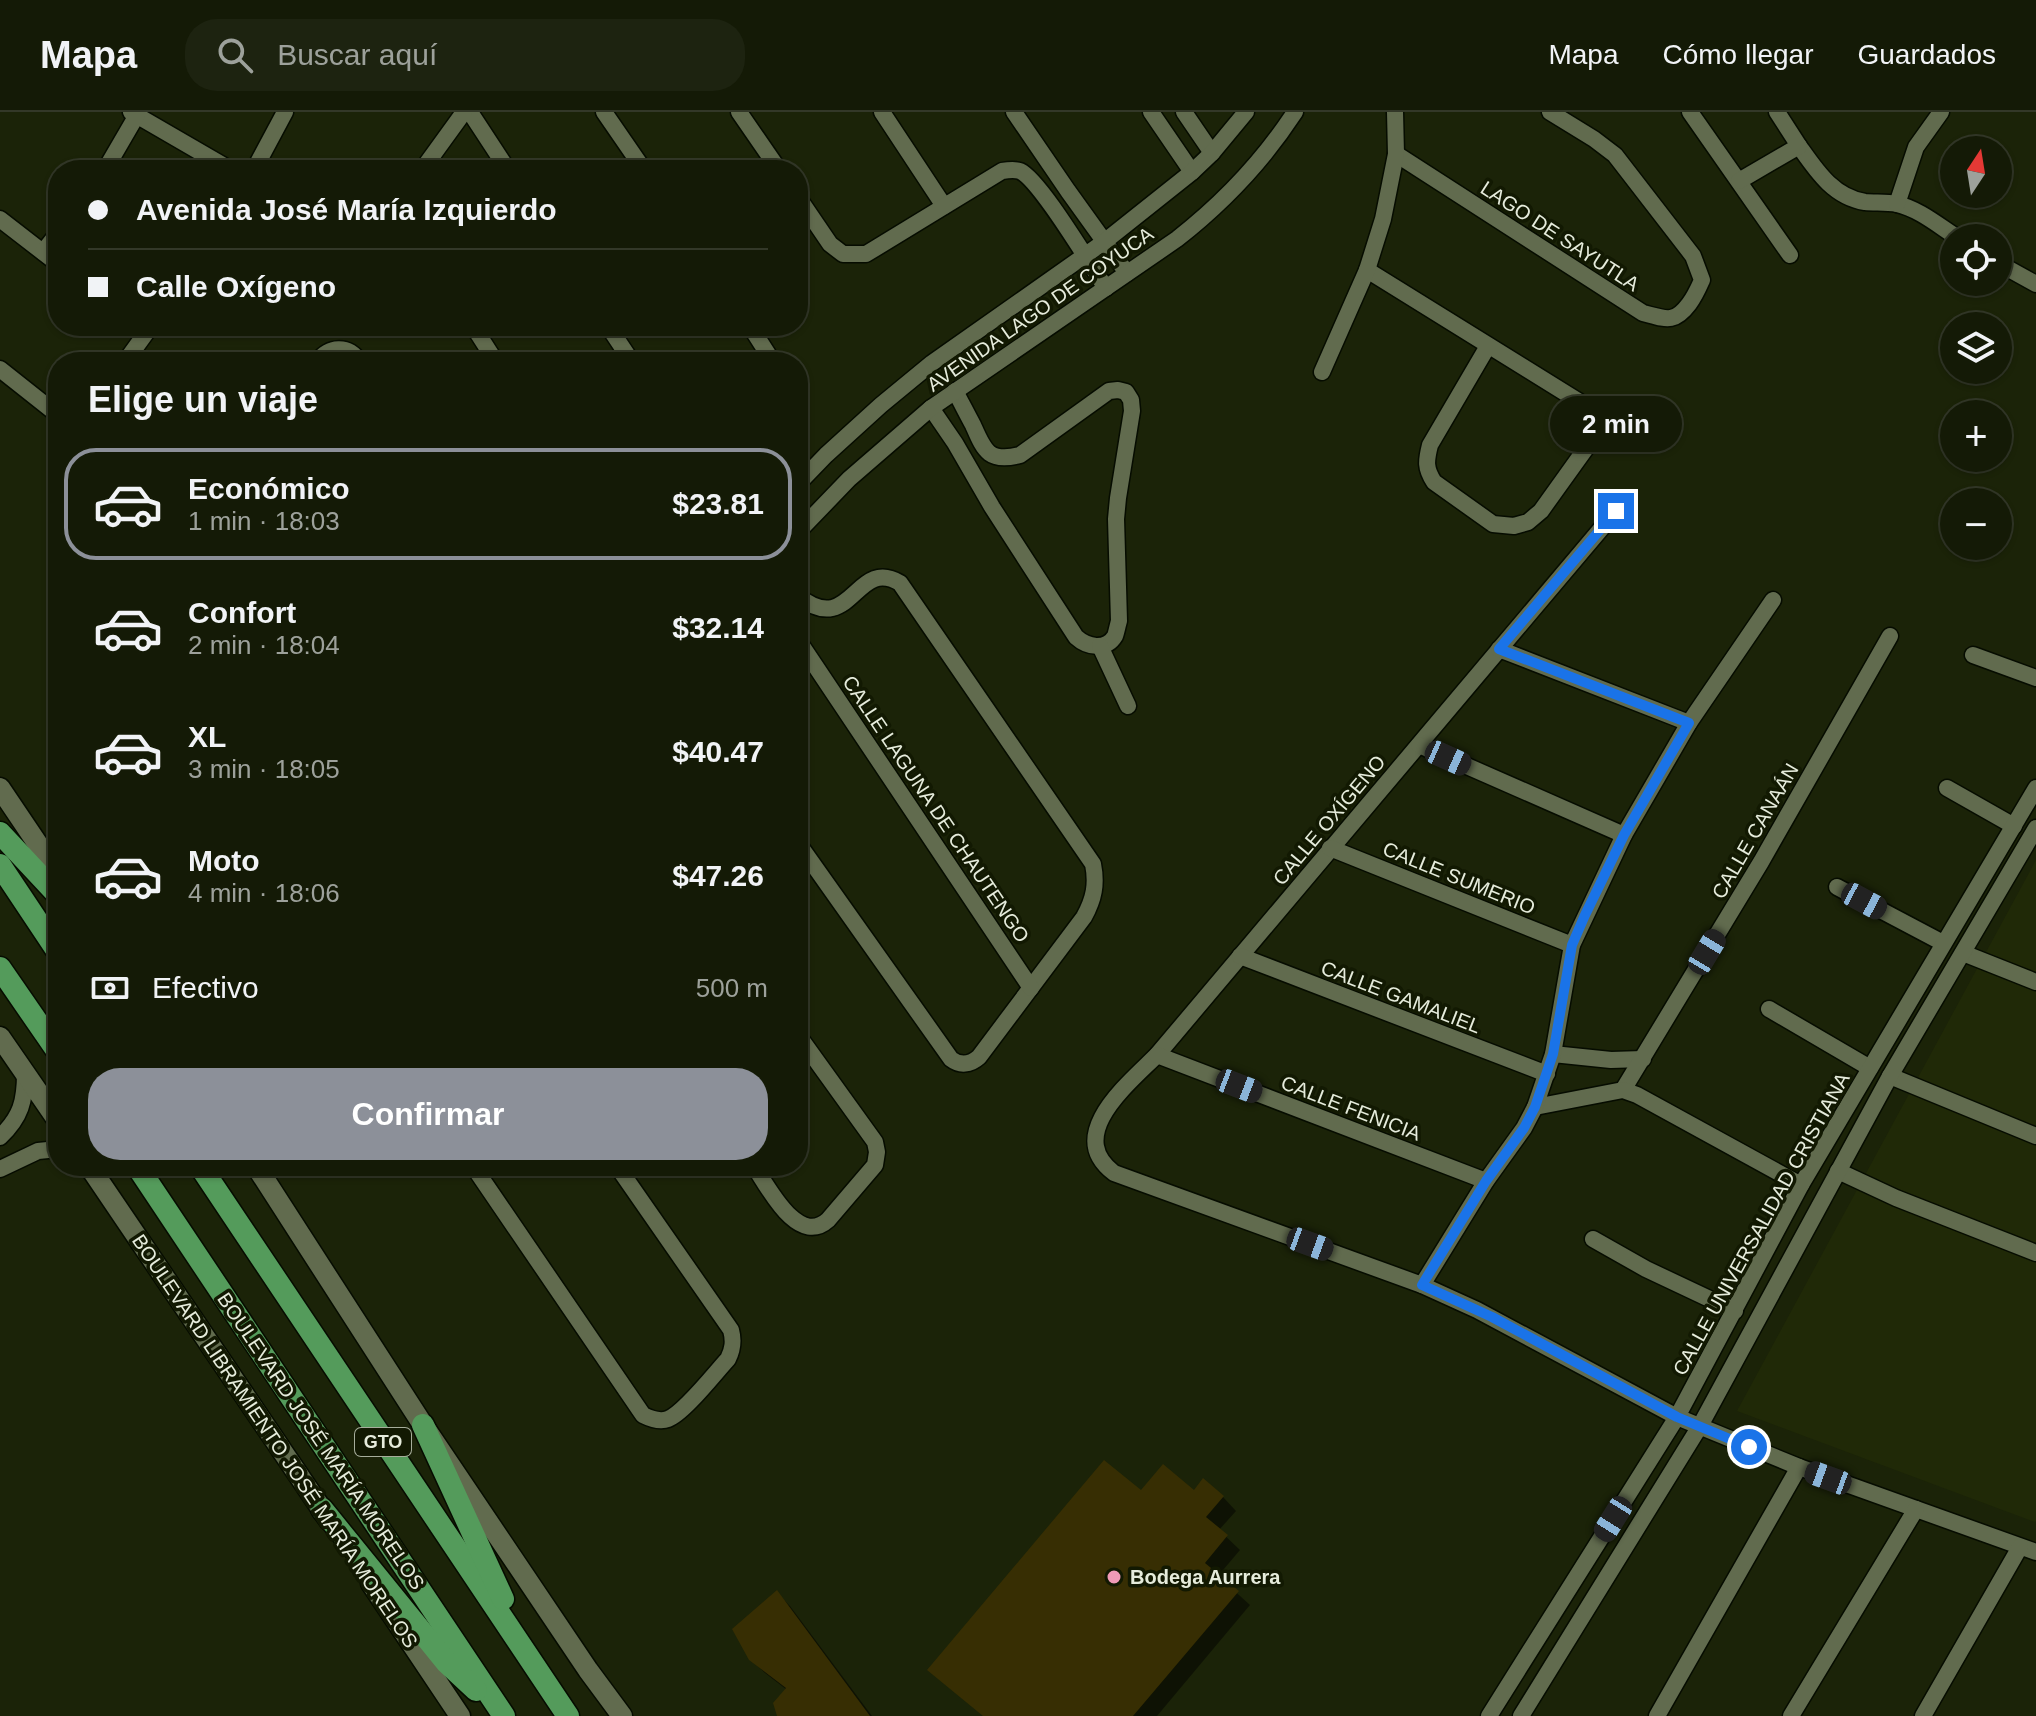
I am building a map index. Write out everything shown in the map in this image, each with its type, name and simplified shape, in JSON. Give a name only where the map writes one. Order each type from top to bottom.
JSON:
[{"type":"main road","points":[[0,833],[48,884]]},
{"type":"main road","points":[[0,865],[48,937]]},
{"type":"main road","points":[[0,968],[48,1038]]},
{"type":"main road","name":"BOULEVARD JOSÉ MARÍA MORELOS","points":[[144,1176],[500,1711]]},
{"type":"main road","name":"GTO","points":[[207,1176],[568,1716]]},
{"type":"main road","points":[[423,1425],[539,1672]]},
{"type":"main road","points":[[322,1509],[447,1663],[500,1711]]},
{"type":"street","points":[[259,160],[285,112]]},
{"type":"street","points":[[430,160],[467,112],[501,160]]},
{"type":"street","points":[[604,112],[637,160]]},
{"type":"street","points":[[739,112],[772,160]]},
{"type":"street","points":[[882,112],[944,206]]},
{"type":"street","points":[[1014,112],[1127,273]]},
{"type":"street","points":[[1151,112],[1192,172]]},
{"type":"street","points":[[1184,112],[1212,153]]},
{"type":"street","name":"AVENIDA LAGO DE COYUCA","points":[[808,474],[870,415],[932,363],[1104,242],[1192,172],[1246,112]]},
{"type":"street","name":"AVENIDA LAGO DE COYUCA","points":[[808,522],[849,479],[931,408],[1206,216],[1247,175],[1295,112]]},
{"type":"street","points":[[1322,372],[1367,270],[1383,219],[1396,154],[1395,112]]},
{"type":"street","name":"LAGO DE SAYUTLA","points":[[1396,154],[1643,313],[1671,319],[1680,316],[1697,293],[1702,280],[1693,256],[1615,155],[1550,112]]},
{"type":"street","points":[[1690,112],[1790,255]]},
{"type":"street","points":[[1777,112],[1821,178],[1839,192],[1861,201],[1897,204],[1940,226]]},
{"type":"street","points":[[1897,204],[1916,147],[1941,112]]},
{"type":"street","points":[[110,160],[134,114],[214,160]]},
{"type":"street","points":[[1739,181],[1799,146]]},
{"type":"street","points":[[808,212],[830,244],[843,254],[866,254],[1002,171],[1020,171],[1030,177],[1049,202],[1106,288]]},
{"type":"street","points":[[0,219],[48,256]]},
{"type":"street","points":[[43,252],[48,246]]},
{"type":"street","points":[[1367,270],[1583,404],[1592,413],[1593,429],[1589,444],[1541,511],[1528,522],[1514,526],[1493,524],[1434,482],[1428,472],[1430,445],[1488,346]]},
{"type":"street","points":[[2012,271],[2036,284]]},
{"type":"street","points":[[326,352],[347,352]]},
{"type":"street","points":[[0,369],[48,407]]},
{"type":"street","points":[[931,408],[1076,637],[1090,646],[1109,642],[1116,635],[1119,621],[1116,519],[1131,400],[1126,392],[1109,391],[1020,455],[1008,458],[995,456],[980,445],[955,391]]},
{"type":"street","name":"CALLE OXÍGENO","points":[[1422,1285],[1114,1173],[1101,1163],[1097,1125],[1109,1103],[1157,1055],[1616,511]]},
{"type":"street","points":[[808,602],[817,608],[833,609],[873,579],[886,577],[900,583],[1093,864],[1095,890],[1084,917],[979,1057],[969,1064],[961,1064],[951,1059],[808,857]]},
{"type":"street","points":[[1773,600],[1689,723],[1624,835],[1572,945],[1553,1054],[1535,1107],[1422,1285],[1477,1310],[1677,1417],[1799,1467],[2028,1550],[1923,1716]]},
{"type":"street","name":"CALLE CANAÁN","points":[[1623,1090],[1761,862],[1890,636]]},
{"type":"street","points":[[1100,646],[1128,706]]},
{"type":"street","points":[[1499,649],[1689,723]]},
{"type":"street","points":[[1973,655],[2036,678]]},
{"type":"street","name":"CALLE LAGUNA DE CHAUTENGO","points":[[808,661],[1031,988]]},
{"type":"street","points":[[1419,745],[1624,835]]},
{"type":"street","points":[[0,788],[48,859]]},
{"type":"street","points":[[1947,788],[2014,826]]},
{"type":"street","name":"CALLE UNIVERSALIDAD CRISTIANA","points":[[1489,1716],[1677,1417],[1801,1185],[2036,788]]},
{"type":"street","name":"CALLE UNIVERSALIDAD CRISTIANA","points":[[1526,1714],[1700,1426],[1890,1076],[2035,831]]},
{"type":"street","name":"CALLE SUMERIO","points":[[1330,848],[1572,945]]},
{"type":"street","points":[[1837,887],[1943,943]]},
{"type":"street","points":[[1963,953],[2036,982]]},
{"type":"street","name":"CALLE GAMALIEL","points":[[1240,956],[1547,1074]]},
{"type":"street","points":[[1769,1009],[1870,1068]]},
{"type":"street","points":[[0,1037],[48,1106]]},
{"type":"street","points":[[761,1176],[789,1216],[804,1226],[814,1228],[828,1220],[875,1165],[875,1142],[808,1049]]},
{"type":"street","points":[[1553,1054],[1611,1060],[1643,1059]]},
{"type":"street","name":"CALLE FENICIA","points":[[1157,1055],[1486,1181]]},
{"type":"street","points":[[0,1137],[17,1115],[25,1098],[25,1073]]},
{"type":"street","points":[[1890,1076],[2036,1136]]},
{"type":"street","points":[[1535,1107],[1623,1090],[1801,1185]]},
{"type":"street","points":[[0,1169],[38,1151],[48,1150]]},
{"type":"street","points":[[1838,1171],[1896,1198],[2036,1253]]},
{"type":"street","name":"BOULEVARD LIBRAMIENTO JOSÉ MARÍA MORELOS","points":[[96,1176],[460,1716]]},
{"type":"street","points":[[262,1176],[423,1425],[622,1716]]},
{"type":"street","points":[[480,1176],[643,1415],[662,1420],[676,1414],[728,1359],[733,1337],[624,1176]]},
{"type":"street","points":[[1593,1239],[1646,1269],[1735,1311]]},
{"type":"street","points":[[1657,1716],[1799,1467]]},
{"type":"street","points":[[1791,1716],[1916,1509]]},
{"type":"street","points":[[1501,1696],[1526,1714]]},
{"type":"shaded area","points":[[2036,860],[2036,1521],[2035,1522],[1737,1411]]},
{"type":"building","name":"Bodega Aurrera","points":[[1104,1460],[1141,1490],[1163,1464],[1194,1490],[1203,1478],[1224,1496],[1206,1517],[1228,1535],[1205,1563],[1239,1591],[1133,1716],[983,1716],[927,1670]]},
{"type":"building","points":[[777,1590],[870,1716],[777,1716],[773,1703],[786,1688],[749,1660],[732,1629]]},
{"type":"place","name":"Bodega Aurrera","points":[[1114,1577]]},
{"type":"route","points":[[1616,511],[1499,649],[1689,723],[1624,835],[1572,945],[1553,1054],[1535,1107],[1422,1285],[1492,1317],[1677,1417],[1749,1447]]}]
